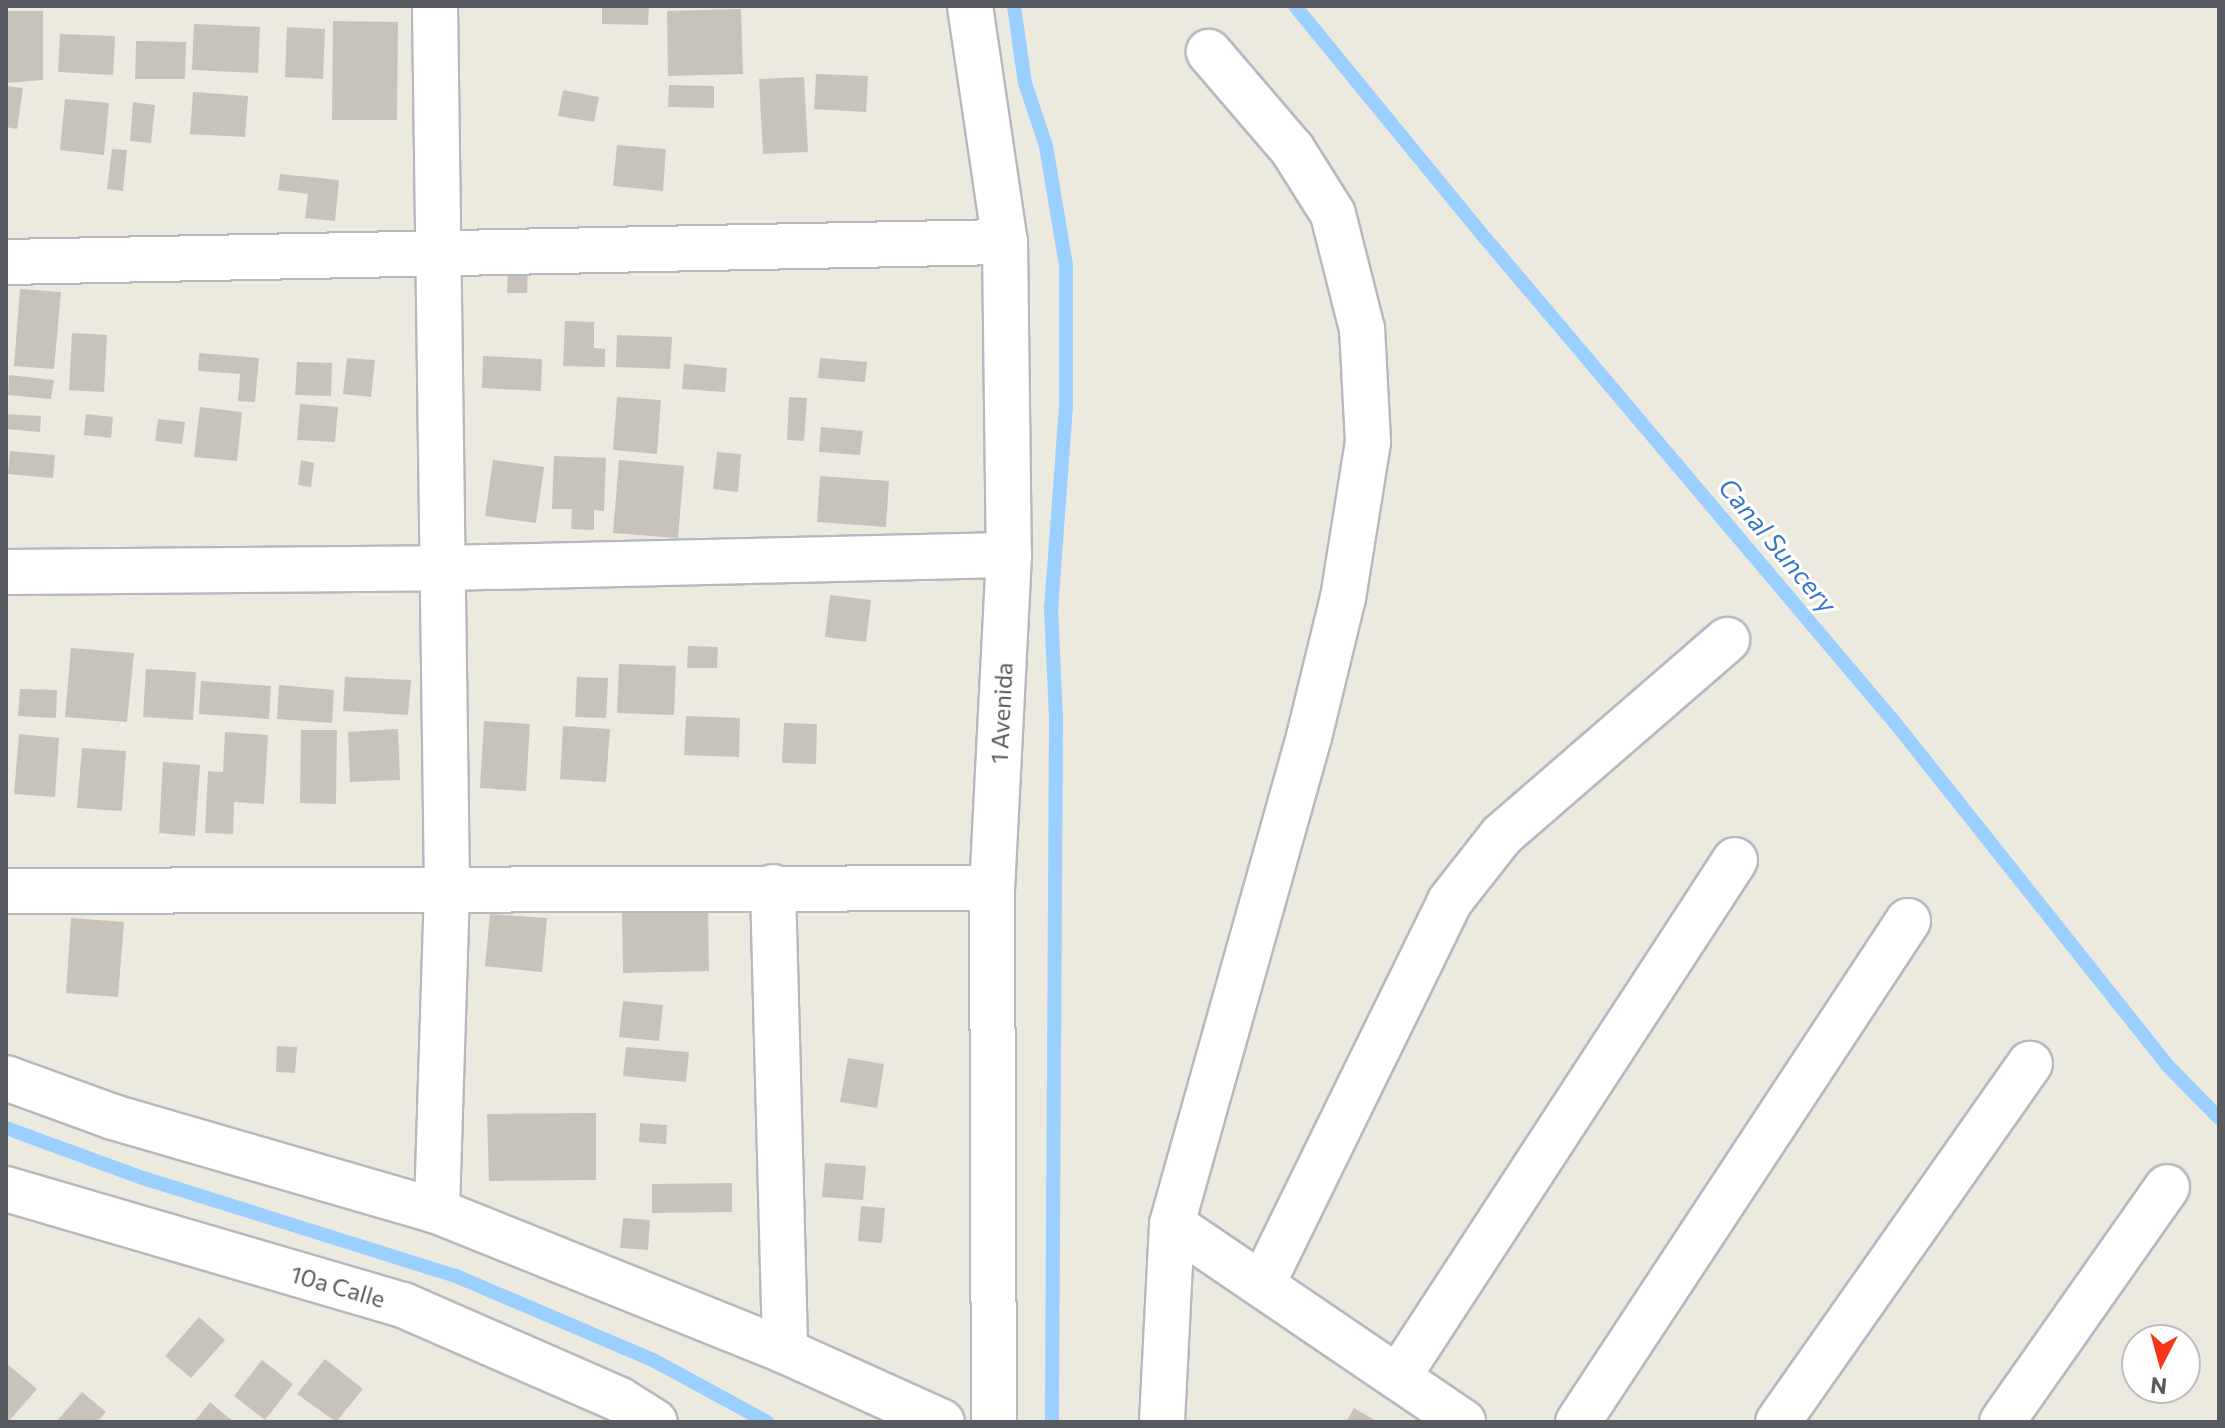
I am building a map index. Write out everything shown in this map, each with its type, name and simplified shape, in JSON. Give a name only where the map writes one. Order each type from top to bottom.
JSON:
[{"type":"street","points":[[435,6],[447,889],[437,1211]]},
{"type":"street","name":"1 Avenida","points":[[970,6],[1005,242],[1009,555],[992,888],[994,1422]]},
{"type":"street","points":[[1162,1422],[1172,1224],[1309,737],[1343,598],[1368,442],[1362,329],[1333,214],[1292,149],[1209,52]]},
{"type":"street","points":[[6,262],[1005,242]]},
{"type":"street","points":[[6,572],[445,568],[1009,555]]},
{"type":"street","points":[[1262,1285],[1450,901],[1502,835],[1727,640]]},
{"type":"street","points":[[1398,1377],[1735,860]]},
{"type":"street","points":[[773,887],[785,1351]]},
{"type":"street","points":[[6,891],[992,888]]},
{"type":"street","points":[[1578,1422],[1908,921]]},
{"type":"street","points":[[1778,1422],[2030,1064]]},
{"type":"street","points":[[6,1078],[113,1117],[437,1211],[785,1351],[942,1422]]},
{"type":"street","points":[[2002,1422],[2167,1187]]},
{"type":"street","name":"10a Calle","points":[[6,1189],[403,1305],[620,1400],[655,1422]]},
{"type":"street","points":[[1172,1224],[1463,1422]]},
{"type":"building","points":[[602,6],[649,6],[648,25],[602,24]]},
{"type":"building","points":[[741,9],[743,74],[668,76],[667,11]]},
{"type":"building","points":[[8,11],[43,11],[43,80],[6,83]]},
{"type":"building","points":[[333,21],[398,22],[397,120],[332,120]]},
{"type":"building","points":[[194,24],[260,27],[258,73],[192,70]]},
{"type":"building","points":[[287,27],[325,29],[323,79],[285,77]]},
{"type":"building","points":[[60,34],[115,36],[113,75],[58,72]]},
{"type":"building","points":[[136,41],[186,42],[185,79],[135,79]]},
{"type":"building","points":[[816,74],[868,76],[866,112],[814,109]]},
{"type":"building","points":[[804,77],[808,152],[763,154],[759,79]]},
{"type":"building","points":[[669,85],[714,86],[714,108],[668,107]]},
{"type":"building","points":[[6,86],[23,88],[17,129],[6,127]]},
{"type":"building","points":[[563,90],[599,97],[594,122],[558,116]]},
{"type":"building","points":[[193,92],[248,96],[245,137],[190,134]]},
{"type":"building","points":[[65,99],[109,103],[104,155],[60,150]]},
{"type":"building","points":[[133,102],[155,105],[151,143],[130,141]]},
{"type":"building","points":[[617,145],[666,149],[663,191],[613,186]]},
{"type":"building","points":[[112,149],[127,150],[123,191],[107,189]]},
{"type":"building","points":[[280,174],[339,180],[335,221],[305,218],[308,194],[278,190]]},
{"type":"building","points":[[508,266],[528,267],[527,293],[507,293]]},
{"type":"building","points":[[20,289],[61,292],[54,369],[14,366]]},
{"type":"building","points":[[565,321],[594,322],[594,348],[605,349],[605,367],[563,366]]},
{"type":"building","points":[[72,333],[107,335],[104,392],[69,390]]},
{"type":"building","points":[[617,335],[672,337],[670,369],[616,367]]},
{"type":"building","points":[[199,353],[259,358],[255,402],[238,401],[240,374],[198,371]]},
{"type":"building","points":[[483,356],[542,359],[541,391],[482,388]]},
{"type":"building","points":[[347,358],[375,360],[371,397],[343,394]]},
{"type":"building","points":[[820,358],[867,362],[865,382],[818,378]]},
{"type":"building","points":[[297,362],[332,363],[331,396],[295,395]]},
{"type":"building","points":[[684,364],[727,368],[725,392],[682,389]]},
{"type":"building","points":[[9,375],[54,380],[51,399],[8,395]]},
{"type":"building","points":[[617,397],[661,400],[657,454],[613,450]]},
{"type":"building","points":[[789,397],[807,398],[804,441],[787,440]]},
{"type":"building","points":[[300,404],[338,407],[335,442],[297,440]]},
{"type":"building","points":[[200,407],[242,412],[237,461],[194,457]]},
{"type":"building","points":[[7,414],[41,416],[40,432],[6,429]]},
{"type":"building","points":[[86,414],[113,417],[111,438],[84,435]]},
{"type":"building","points":[[158,419],[185,422],[182,444],[155,441]]},
{"type":"building","points":[[821,427],[863,431],[860,455],[819,452]]},
{"type":"building","points":[[10,451],[55,455],[53,478],[8,474]]},
{"type":"building","points":[[717,452],[741,454],[738,492],[713,489]]},
{"type":"building","points":[[554,456],[606,458],[604,511],[594,510],[594,530],[571,529],[572,509],[552,509]]},
{"type":"building","points":[[301,460],[314,463],[311,487],[298,485]]},
{"type":"building","points":[[493,460],[544,467],[536,523],[485,516]]},
{"type":"building","points":[[619,460],[684,466],[678,538],[613,533]]},
{"type":"building","points":[[820,476],[889,481],[886,527],[817,522]]},
{"type":"building","points":[[830,595],[871,600],[866,642],[825,637]]},
{"type":"building","points":[[688,646],[718,647],[717,668],[687,668]]},
{"type":"building","points":[[71,648],[134,653],[127,722],[65,717]]},
{"type":"building","points":[[619,664],[676,666],[674,715],[617,713]]},
{"type":"building","points":[[146,669],[196,672],[193,720],[143,717]]},
{"type":"building","points":[[345,677],[411,680],[408,715],[343,711]]},
{"type":"building","points":[[577,677],[608,678],[606,718],[575,717]]},
{"type":"building","points":[[201,681],[271,686],[269,719],[199,714]]},
{"type":"building","points":[[279,685],[334,690],[332,723],[277,719]]},
{"type":"building","points":[[20,689],[57,690],[56,718],[18,716]]},
{"type":"building","points":[[686,716],[740,718],[739,757],[684,755]]},
{"type":"building","points":[[484,721],[530,724],[526,791],[480,788]]},
{"type":"building","points":[[784,723],[817,724],[816,764],[782,763]]},
{"type":"building","points":[[563,726],[610,729],[606,782],[560,779]]},
{"type":"building","points":[[398,729],[400,780],[350,782],[348,732]]},
{"type":"building","points":[[301,730],[337,730],[336,804],[300,803]]},
{"type":"building","points":[[225,732],[268,735],[264,804],[234,802],[233,834],[205,833],[208,771],[223,772]]},
{"type":"building","points":[[19,734],[59,738],[55,797],[14,794]]},
{"type":"building","points":[[82,748],[126,751],[122,811],[77,808]]},
{"type":"building","points":[[163,762],[200,765],[195,836],[159,833]]},
{"type":"building","points":[[708,905],[709,971],[623,973],[622,907]]},
{"type":"building","points":[[490,914],[547,918],[542,972],[485,966]]},
{"type":"building","points":[[71,918],[124,922],[118,997],[66,993]]},
{"type":"building","points":[[623,1001],[663,1005],[659,1041],[619,1037]]},
{"type":"building","points":[[277,1046],[297,1047],[295,1073],[276,1072]]},
{"type":"building","points":[[626,1047],[689,1052],[686,1082],[623,1076]]},
{"type":"building","points":[[848,1058],[884,1064],[877,1108],[840,1102]]},
{"type":"building","points":[[596,1113],[596,1180],[489,1181],[487,1114]]},
{"type":"building","points":[[640,1123],[667,1125],[666,1144],[639,1142]]},
{"type":"building","points":[[825,1163],[866,1166],[863,1200],[822,1197]]},
{"type":"building","points":[[732,1183],[732,1212],[652,1213],[652,1184]]},
{"type":"building","points":[[861,1206],[885,1208],[882,1243],[858,1241]]},
{"type":"building","points":[[623,1218],[650,1220],[648,1250],[620,1248]]},
{"type":"building","points":[[199,1317],[225,1340],[191,1378],[165,1356]]},
{"type":"building","points":[[325,1359],[363,1389],[336,1422],[297,1394]]},
{"type":"building","points":[[262,1360],[293,1384],[265,1420],[234,1396]]},
{"type":"building","points":[[6,1363],[37,1389],[8,1422],[6,1422]]},
{"type":"building","points":[[82,1392],[106,1412],[97,1422],[56,1422]]},
{"type":"building","points":[[210,1402],[218,1409],[234,1422],[194,1422]]},
{"type":"building","points":[[1354,1408],[1378,1422],[1346,1422]]},
{"type":"waterway","points":[[1014,6],[1025,83],[1046,146],[1066,266],[1066,406],[1051,608],[1056,718],[1052,1422]]},
{"type":"waterway","name":"Canal Suncery","points":[[1295,6],[1486,239],[1896,724],[2168,1066],[2219,1118]]},
{"type":"waterway","points":[[6,1128],[143,1178],[456,1276],[653,1360],[767,1422]]}]
